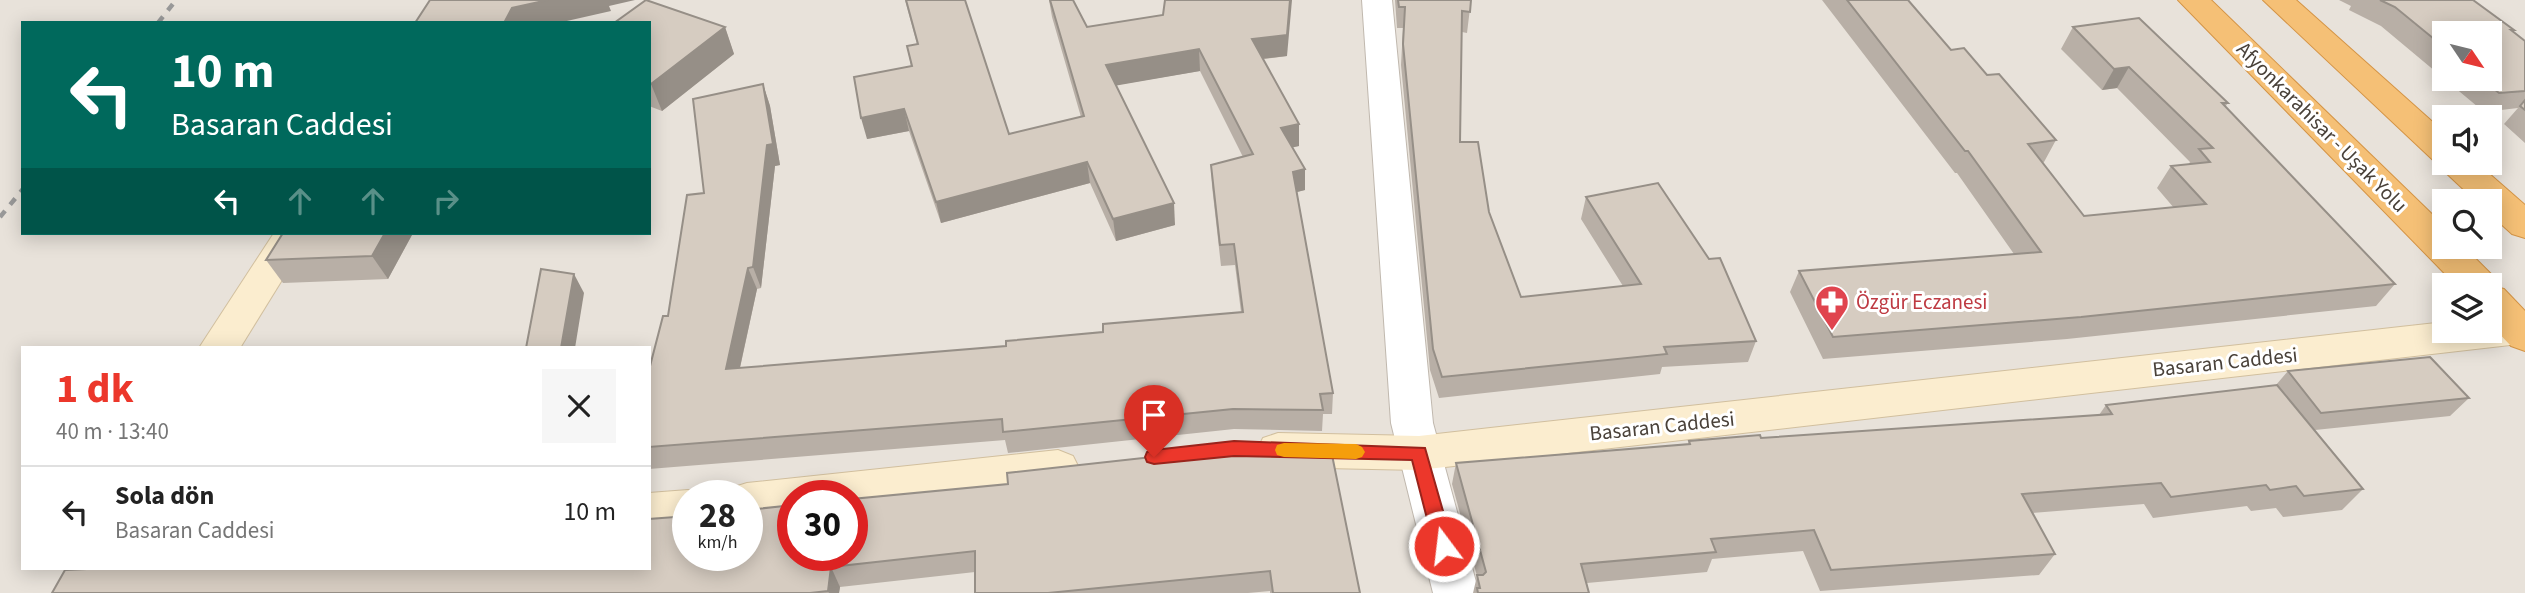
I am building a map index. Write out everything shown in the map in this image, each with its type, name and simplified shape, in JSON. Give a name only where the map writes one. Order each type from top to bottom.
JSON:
[{"type":"highway","name":"Afyonkarahisar - Uşak Yolu","points":[[2193,0],[2467,273]]},
{"type":"highway","points":[[2278,0],[2432,140]]},
{"type":"highway","points":[[2469,175],[2525,225]]},
{"type":"highway","points":[[2502,311],[2522,332]]},
{"type":"street","points":[[1377,0],[1412,423],[1456,593]]},
{"type":"street","points":[[220,346],[292,235]]},
{"type":"street","name":"Basaran Caddesi","points":[[1234,449],[1419,453],[2522,332]]},
{"type":"street","points":[[868,488],[1095,464]]},
{"type":"street","points":[[651,512],[672,510]]},
{"type":"shaded area","points":[[0,0],[2525,0],[2525,593],[0,593]]},
{"type":"building","points":[[430,0],[548,0],[512,8],[505,21],[416,21]]},
{"type":"building","points":[[646,0],[725,27],[651,84],[651,21],[617,21]]},
{"type":"building","points":[[906,0],[965,0],[1009,134],[1084,116],[1050,0],[1073,0],[1087,27],[1163,15],[1165,0],[1290,0],[1287,35],[1252,39],[1299,124],[1281,128],[1305,169],[1293,172],[1333,393],[1320,394],[1323,410],[1233,409],[1003,432],[1002,419],[651,447],[651,362],[663,316],[668,316],[687,195],[704,193],[693,99],[763,84],[773,144],[767,145],[753,267],[748,268],[726,369],[1006,346],[1006,341],[1103,332],[1103,324],[1243,312],[1234,244],[1220,245],[1211,165],[1253,154],[1199,49],[1106,65],[1174,203],[1113,219],[1087,162],[936,202],[904,109],[861,118],[854,77],[912,66],[907,46],[918,44]]},
{"type":"building","points":[[1398,0],[1471,0],[1470,12],[1462,11],[1460,142],[1478,142],[1489,212],[1521,297],[1641,284],[1586,197],[1658,183],[1709,259],[1720,258],[1756,341],[1664,347],[1667,354],[1442,377],[1433,349],[1403,44],[1405,7],[1399,7]]},
{"type":"building","points":[[1847,0],[1908,0],[1951,50],[1964,48],[1987,75],[1999,74],[2056,140],[2028,144],[2084,216],[2206,204],[2171,166],[2210,162],[2199,149],[2213,148],[2129,67],[2114,69],[2073,27],[2139,18],[2228,103],[2222,103],[2395,284],[2081,317],[1833,337],[1799,271],[2041,252],[1968,151],[1965,151]]},
{"type":"building","points":[[2380,0],[2473,0],[2502,21],[2432,21],[2432,37],[2395,7]]},
{"type":"building","points":[[2502,21],[2525,41],[2525,91],[2499,93],[2497,91],[2502,91]]},
{"type":"building","points":[[282,235],[384,235],[372,256],[266,260]]},
{"type":"building","points":[[541,269],[574,274],[561,346],[526,346]]},
{"type":"building","points":[[2430,357],[2469,398],[2321,413],[2288,371]]},
{"type":"building","points":[[2277,385],[2363,489],[2304,496],[2296,486],[2270,490],[2266,485],[2171,497],[2161,483],[2022,494],[2055,554],[1831,570],[1814,530],[1711,539],[1716,552],[1581,564],[1589,593],[1478,593],[1477,588],[1480,588],[1477,575],[1486,572],[1456,463],[1690,444],[1689,441],[1760,435],[1761,438],[2112,414],[2106,405]]},
{"type":"building","points":[[1234,448],[1331,450],[1360,593],[1273,593],[1270,571],[1048,593],[975,593],[975,551],[868,563],[868,497],[1008,484],[1007,473]]},
{"type":"building","points":[[777,507],[777,571],[830,571],[828,591],[52,593],[65,570],[651,570],[651,519],[672,517],[672,571],[763,571],[763,508]]},
{"type":"railway","points":[[160,21],[176,0]]},
{"type":"railway","points":[[0,217],[21,191]]},
{"type":"slow traffic","points":[[1284,450],[1356,452]]},
{"type":"place","name":"Özgür Eczanesi","points":[[1832,332]]},
{"type":"route","points":[[1154,457],[1234,449],[1419,453],[1444,546]]}]
